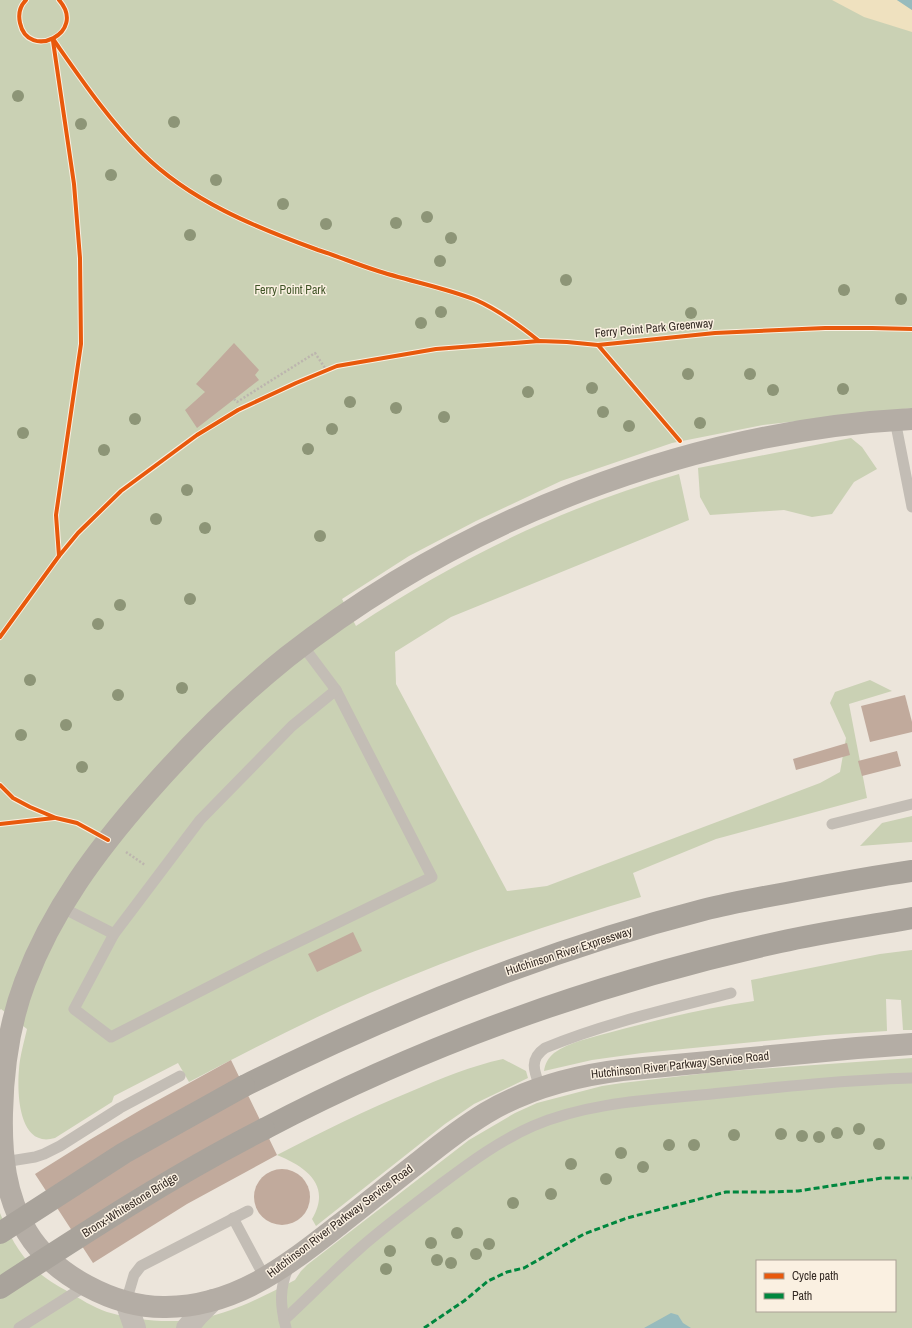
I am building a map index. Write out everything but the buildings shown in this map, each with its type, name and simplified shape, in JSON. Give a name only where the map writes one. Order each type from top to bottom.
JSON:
[{"type":"highway","name":"Hutchinson River Expressway","points":[[0,1234],[124,1153],[195,1112],[336,1041],[426,1002],[589,943],[666,920],[727,905],[912,871]]},
{"type":"highway","name":"Bronx-Whitestone Bridge","points":[[0,1288],[159,1186],[229,1146],[340,1091],[412,1058],[488,1028],[563,1001],[641,977],[780,942],[912,918]]},
{"type":"street","name":"Hutchinson River Parkway Service Road","points":[[904,419],[807,431],[735,444],[654,465],[592,486],[517,518],[428,564],[367,601],[303,646],[252,687],[212,724],[167,770],[108,840],[80,877],[61,907],[40,947],[24,984],[11,1030],[5,1066],[2,1102],[4,1162],[8,1187],[15,1208],[32,1239],[43,1253],[57,1266],[87,1285],[126,1302],[147,1306],[167,1307],[196,1304],[244,1290],[265,1278],[290,1262],[462,1129],[503,1104],[540,1087],[583,1076],[622,1070],[912,1044]]},
{"type":"street","points":[[187,1328],[213,1300]]},
{"type":"street","points":[[126,1302],[135,1328]]},
{"type":"lane","points":[[904,419],[912,507]]},
{"type":"lane","points":[[303,646],[336,690],[432,877],[260,961],[111,1037],[74,1009],[114,934],[200,820],[292,726],[336,690]]},
{"type":"lane","points":[[832,824],[912,804]]},
{"type":"lane","points":[[61,907],[114,934]]},
{"type":"lane","points":[[540,1087],[534,1063],[539,1052],[545,1048],[623,1021],[731,993]]},
{"type":"lane","points":[[4,1162],[34,1157],[52,1150],[120,1108],[180,1076]]},
{"type":"lane","points":[[285,1324],[359,1250],[427,1194],[494,1147],[516,1134],[545,1121],[588,1108],[635,1101],[826,1083],[912,1078]]},
{"type":"lane","points":[[126,1302],[134,1275],[141,1266],[248,1211]]},
{"type":"lane","points":[[233,1218],[265,1278]]},
{"type":"lane","points":[[285,1324],[281,1300],[285,1275],[290,1262]]},
{"type":"lane","points":[[19,1328],[87,1285]]},
{"type":"path","points":[[234,399],[237,402],[316,353],[327,370]]},
{"type":"path","points":[[321,373],[332,368]]},
{"type":"path","points":[[108,840],[158,874]]},
{"type":"green space","name":"Ferry Point Park","points":[[0,0],[912,0],[912,408],[763,425],[672,443],[561,481],[476,521],[409,556],[342,599],[356,626],[433,579],[512,537],[594,502],[679,474],[689,520],[451,617],[395,652],[396,684],[507,891],[547,886],[820,783],[840,772],[846,738],[830,703],[835,692],[870,680],[892,691],[849,704],[867,798],[716,839],[633,873],[641,897],[504,941],[403,979],[301,1025],[189,1082],[178,1063],[114,1096],[112,1102],[55,1138],[43,1139],[33,1135],[22,1116],[18,1079],[22,1049],[27,1029],[1,1009],[0,1010]]},
{"type":"green space","points":[[851,438],[862,447],[877,469],[854,482],[832,514],[812,517],[784,510],[710,515],[700,497],[698,468]]},
{"type":"green space","points":[[912,816],[912,842],[860,846],[882,823]]},
{"type":"green space","points":[[912,950],[912,1030],[903,1030],[901,1000],[886,999],[887,1031],[825,1035],[642,1053],[592,1060],[544,1071],[547,1061],[554,1053],[566,1046],[580,1041],[681,1015],[754,1001],[751,980],[880,954]]},
{"type":"green space","points":[[912,1058],[912,1328],[0,1328],[0,1213],[14,1243],[29,1263],[50,1281],[82,1300],[107,1312],[131,1318],[155,1321],[179,1321],[203,1318],[239,1307],[295,1280],[307,1265],[469,1140],[515,1113],[537,1103],[602,1086],[716,1072]]},
{"type":"green space","points":[[503,1059],[526,1071],[528,1078],[474,1104],[445,1124],[316,1226],[312,1219],[317,1207],[319,1196],[313,1179],[298,1165],[277,1155],[310,1138],[423,1086],[468,1069]]},
{"type":"sand","points":[[832,0],[897,0],[912,10],[912,32],[864,17]]},
{"type":"water","points":[[897,0],[912,0],[912,10]]},
{"type":"water","points":[[671,1313],[678,1315],[683,1323],[691,1328],[644,1328]]},
{"type":"marked path","points":[[424,1328],[464,1301],[488,1281],[507,1272],[524,1268],[584,1234],[627,1218],[726,1192],[798,1191],[882,1178],[912,1178]]},
{"type":"cycle path","points":[[26,0],[20,10],[20,23],[25,34],[34,40],[44,41],[53,38],[62,32],[66,23],[66,12],[59,0]]},
{"type":"cycle path","points":[[53,39],[95,98],[142,153],[161,170],[202,199],[247,222],[318,250],[400,278],[451,291],[476,300],[501,313],[539,341]]},
{"type":"cycle path","points":[[53,41],[74,184],[80,258],[81,344],[56,515],[59,556]]},
{"type":"cycle path","name":"Ferry Point Park Greenway","points":[[0,637],[59,556],[78,533],[121,491],[197,435],[238,410],[337,366],[436,349],[539,341],[598,345],[715,333],[825,328],[912,329]]},
{"type":"cycle path","name":"Ferry Point Park Greenway","points":[[598,345],[680,441]]},
{"type":"cycle path","points":[[0,785],[13,798],[30,807],[56,818],[77,823],[108,840]]},
{"type":"cycle path","points":[[0,824],[54,818]]}]
